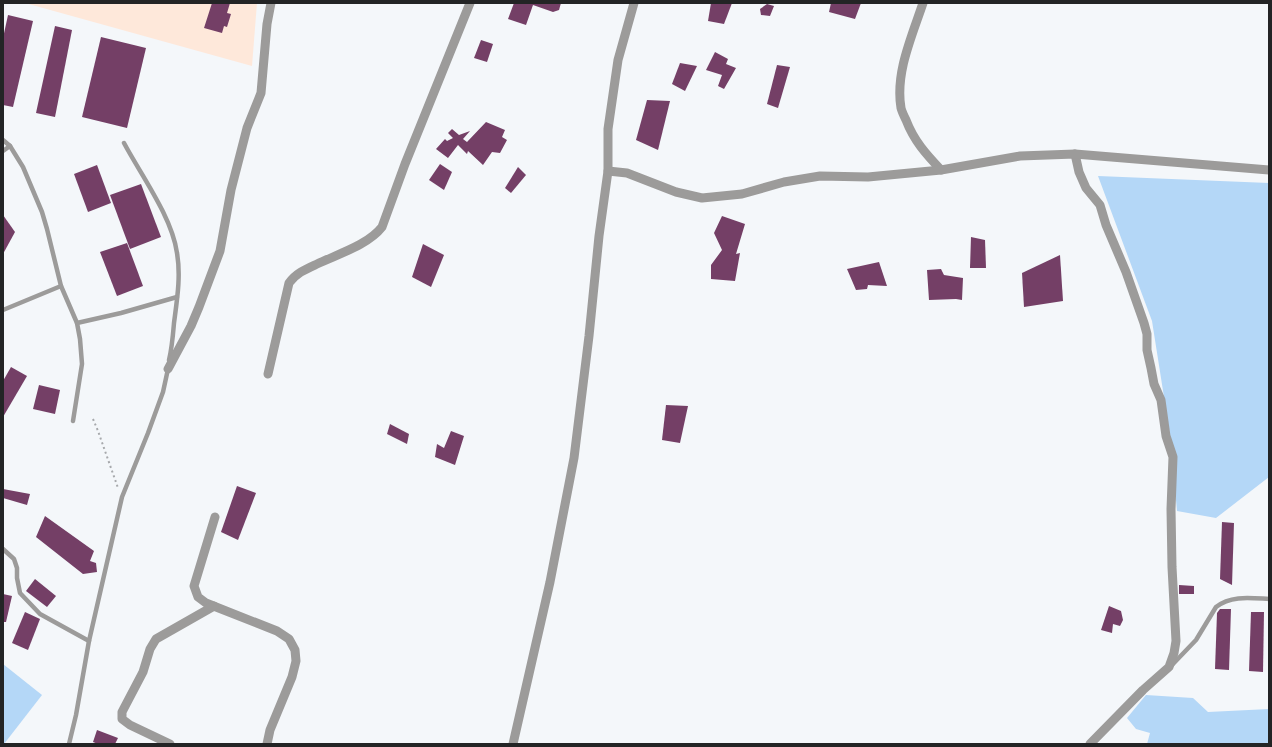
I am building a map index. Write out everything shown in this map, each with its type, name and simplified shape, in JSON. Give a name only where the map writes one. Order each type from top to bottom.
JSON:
[{"type":"street","points":[[168,369],[191,326],[220,252],[231,190],[247,128],[261,94],[267,24],[271,3]]},
{"type":"street","points":[[268,374],[289,283],[301,271],[350,249],[376,235],[382,227],[405,164],[470,3]]},
{"type":"street","points":[[513,744],[550,582],[574,458],[599,236],[608,171],[608,128],[618,60],[634,3]]},
{"type":"street","points":[[923,3],[902,73],[900,86],[901,109],[912,135],[925,153],[941,170]]},
{"type":"street","points":[[608,171],[627,173],[676,192],[702,198],[742,194],[784,182],[820,176],[868,177],[941,170],[1020,156],[1074,154],[1269,170]]},
{"type":"street","points":[[1074,154],[1079,172],[1086,188],[1100,205],[1106,225],[1126,272],[1144,323],[1147,334],[1147,350],[1154,384],[1161,400],[1166,436],[1173,457],[1171,509],[1176,642],[1174,654],[1169,668],[1138,695],[1090,744]]},
{"type":"street","points":[[215,517],[194,586],[198,597],[214,606],[277,631],[289,639],[295,650],[296,661],[292,677],[270,730],[267,744]]},
{"type":"street","points":[[170,744],[130,725],[122,719],[122,712],[143,672],[150,649],[156,639],[214,606]]},
{"type":"lane","points":[[3,140],[10,146],[23,167],[42,212],[48,229],[61,286],[77,323],[82,364],[73,421]]},
{"type":"lane","points":[[69,744],[76,715],[89,641],[122,497],[163,392],[168,369],[177,297],[179,269],[177,252],[170,230],[152,193],[124,143]]},
{"type":"lane","points":[[3,151],[10,146]]},
{"type":"lane","points":[[3,310],[61,286]]},
{"type":"lane","points":[[77,323],[121,313],[177,297]]},
{"type":"lane","points":[[3,549],[14,559],[17,568],[20,593],[40,614],[89,641]]},
{"type":"lane","points":[[1169,668],[1196,640],[1216,607],[1220,604],[1237,598],[1269,599]]},
{"type":"path","points":[[93,419],[122,497]]},
{"type":"shaded area","points":[[25,3],[257,3],[252,66]]},
{"type":"shaded area","points":[[1098,176],[1269,183],[1269,477],[1216,518],[1177,511],[1170,435],[1152,321]]},
{"type":"shaded area","points":[[3,664],[42,695],[4,744],[3,744]]},
{"type":"shaded area","points":[[1146,695],[1193,698],[1208,712],[1269,709],[1269,744],[1147,744],[1150,733],[1136,729],[1127,718]]},
{"type":"building","points":[[212,3],[230,3],[227,13],[231,14],[227,27],[224,26],[222,33],[204,28]]},
{"type":"building","points":[[514,3],[561,3],[559,10],[553,12],[533,5],[526,25],[508,19]]},
{"type":"building","points":[[711,3],[732,3],[724,24],[708,21]]},
{"type":"building","points":[[831,3],[861,3],[855,19],[829,12]]},
{"type":"building","points":[[767,4],[774,6],[770,16],[761,15],[760,9]]},
{"type":"building","points":[[8,15],[33,21],[13,107],[3,105],[3,38]]},
{"type":"building","points":[[55,26],[72,30],[55,117],[36,113]]},
{"type":"building","points":[[101,37],[146,48],[127,128],[82,117]]},
{"type":"building","points":[[481,40],[493,44],[487,62],[474,58]]},
{"type":"building","points":[[715,52],[728,59],[726,64],[736,68],[724,89],[718,86],[722,75],[706,70]]},
{"type":"building","points":[[680,63],[697,66],[685,91],[672,84]]},
{"type":"building","points":[[777,65],[790,67],[778,108],[767,104]]},
{"type":"building","points":[[647,100],[670,101],[658,150],[636,140]]},
{"type":"building","points":[[486,122],[505,130],[502,137],[507,140],[500,153],[492,152],[483,165],[468,151],[467,154],[458,145],[448,158],[436,149],[445,139],[447,141],[453,138],[448,133],[452,129],[459,135],[470,131],[463,139],[467,142]]},
{"type":"building","points":[[440,164],[452,172],[444,190],[429,180]]},
{"type":"building","points":[[97,165],[111,203],[88,212],[74,174]]},
{"type":"building","points":[[518,167],[526,175],[511,193],[505,188]]},
{"type":"building","points":[[141,184],[161,237],[130,249],[110,195]]},
{"type":"building","points":[[3,215],[15,232],[3,254]]},
{"type":"building","points":[[722,216],[745,224],[736,254],[740,253],[735,281],[711,279],[711,265],[722,250],[714,233]]},
{"type":"building","points":[[971,237],[985,240],[986,268],[970,268]]},
{"type":"building","points":[[127,243],[143,286],[117,296],[100,252]]},
{"type":"building","points":[[423,244],[444,255],[431,287],[412,277]]},
{"type":"building","points":[[1060,255],[1063,301],[1024,307],[1022,273]]},
{"type":"building","points":[[879,262],[887,286],[868,285],[867,289],[856,290],[847,269]]},
{"type":"building","points":[[941,269],[944,275],[963,278],[962,300],[929,300],[927,270]]},
{"type":"building","points":[[11,367],[27,376],[3,417],[3,381]]},
{"type":"building","points":[[39,385],[60,390],[55,414],[33,409]]},
{"type":"building","points":[[666,405],[688,406],[680,443],[662,440]]},
{"type":"building","points":[[390,424],[409,434],[407,444],[387,434]]},
{"type":"building","points":[[451,431],[464,436],[455,465],[435,457],[437,444],[444,448]]},
{"type":"building","points":[[237,486],[256,493],[238,540],[221,532]]},
{"type":"building","points":[[3,489],[30,494],[27,505],[3,498]]},
{"type":"building","points":[[45,516],[94,551],[90,561],[96,563],[97,572],[83,574],[36,537]]},
{"type":"building","points":[[1222,522],[1234,523],[1232,585],[1220,579]]},
{"type":"building","points":[[35,579],[56,596],[47,607],[26,591]]},
{"type":"building","points":[[1179,585],[1194,586],[1194,594],[1179,594]]},
{"type":"building","points":[[3,594],[12,596],[6,622],[3,622]]},
{"type":"building","points":[[1109,606],[1121,611],[1123,620],[1120,626],[1113,624],[1112,633],[1101,630]]},
{"type":"building","points":[[1220,609],[1231,609],[1229,670],[1215,669],[1217,613]]},
{"type":"building","points":[[25,612],[40,619],[28,650],[12,643]]},
{"type":"building","points":[[1251,612],[1264,612],[1263,672],[1249,671]]},
{"type":"building","points":[[97,730],[118,738],[115,744],[98,744],[93,742]]}]
